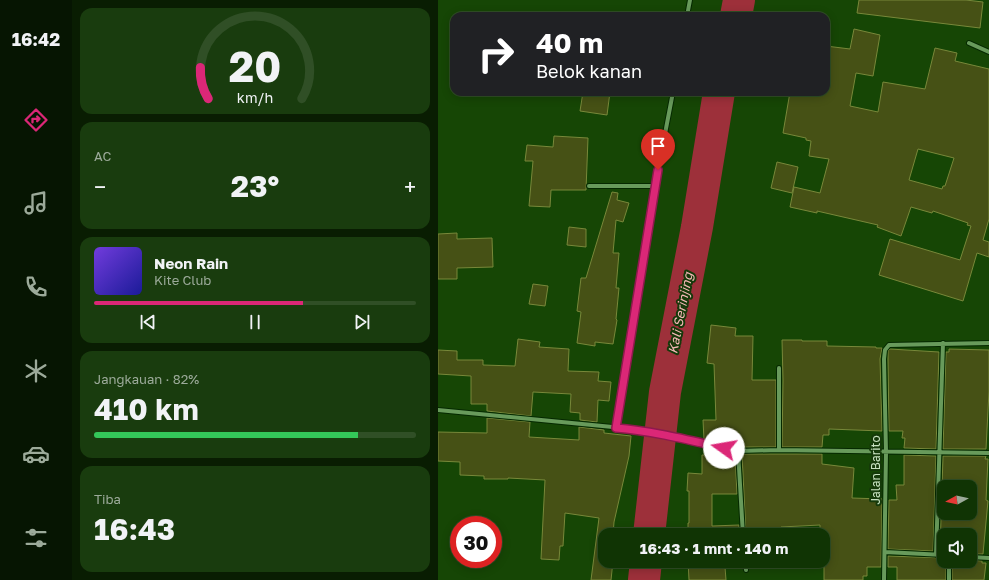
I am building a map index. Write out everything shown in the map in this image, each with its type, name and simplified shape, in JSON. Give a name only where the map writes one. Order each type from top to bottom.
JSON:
[{"type":"street","points":[[688,12],[690,0]]},
{"type":"street","points":[[969,43],[989,52]]},
{"type":"street","points":[[616,428],[655,186],[672,96]]},
{"type":"street","points":[[589,186],[655,186]]},
{"type":"street","points":[[885,552],[936,555],[943,344],[989,343]]},
{"type":"street","name":"Jalan Barito","points":[[884,580],[886,452],[885,350],[889,345],[943,344]]},
{"type":"street","points":[[779,368],[779,450]]},
{"type":"street","points":[[438,410],[633,429],[738,451],[779,450],[989,453]]},
{"type":"street","points":[[738,451],[743,528]]},
{"type":"street","points":[[977,557],[989,558]]},
{"type":"street","points":[[949,568],[949,580]]},
{"type":"building","points":[[859,0],[966,0],[983,2],[980,28],[857,13]]},
{"type":"building","points":[[854,29],[880,35],[873,76],[856,73],[850,106],[878,112],[883,82],[925,89],[935,48],[957,53],[955,61],[989,69],[989,219],[983,240],[989,242],[989,257],[977,253],[963,301],[879,275],[890,239],[960,260],[971,226],[967,225],[968,223],[933,211],[932,213],[911,207],[901,236],[877,227],[878,225],[817,211],[817,213],[790,207],[794,187],[820,193],[829,159],[809,156],[811,141],[806,140],[806,138],[783,133],[789,96],[830,96],[830,46],[850,49]],"holes":[[[918,149],[954,158],[945,186],[943,186],[942,189],[909,180]]]},
{"type":"building","points":[[582,96],[609,96],[607,115],[580,111]]},
{"type":"building","points":[[554,136],[588,138],[586,190],[551,190],[550,207],[529,206],[533,161],[525,161],[527,145],[553,147]]},
{"type":"building","points":[[777,162],[798,167],[792,193],[771,188]]},
{"type":"building","points":[[612,192],[618,193],[617,200],[629,203],[623,222],[616,220],[613,253],[619,253],[616,288],[619,288],[617,320],[613,344],[595,342],[595,346],[577,343],[581,312],[577,311],[581,278],[586,278]]},
{"type":"building","points":[[569,227],[586,229],[586,247],[567,245]]},
{"type":"building","points":[[457,233],[457,239],[492,238],[493,267],[457,268],[457,279],[438,279],[438,234]]},
{"type":"building","points":[[533,284],[548,286],[545,306],[529,304]]},
{"type":"building","points":[[711,325],[736,328],[735,336],[753,336],[752,380],[776,380],[776,447],[738,447],[704,440],[703,420],[716,420],[714,364],[707,363]]},
{"type":"building","points":[[518,339],[540,342],[539,347],[569,349],[568,371],[599,372],[598,381],[611,382],[609,401],[598,400],[597,422],[580,420],[580,413],[570,412],[571,394],[533,392],[531,416],[487,411],[487,404],[471,404],[471,376],[438,374],[438,350],[457,351],[457,360],[483,360],[483,365],[515,366]]},
{"type":"building","points":[[782,340],[827,341],[827,346],[882,348],[880,359],[882,431],[829,429],[829,435],[823,435],[822,447],[782,447]]},
{"type":"building","points":[[890,349],[939,352],[936,449],[904,448],[905,438],[902,438],[903,431],[889,431],[888,351]]},
{"type":"building","points":[[949,349],[989,350],[989,391],[986,449],[943,449],[946,352],[949,352]]},
{"type":"building","points":[[487,418],[530,422],[529,437],[579,440],[579,427],[604,430],[604,433],[631,436],[629,456],[614,528],[598,528],[598,568],[612,568],[611,580],[591,580],[599,518],[565,513],[563,546],[560,546],[559,560],[541,559],[545,480],[508,478],[484,479],[484,476],[460,475],[460,462],[438,461],[438,432],[487,433]]},
{"type":"building","points":[[704,447],[735,454],[737,494],[712,494],[712,526],[739,525],[739,528],[688,528],[688,473],[702,474],[702,455],[704,455]]},
{"type":"building","points":[[742,454],[822,454],[822,464],[854,468],[852,498],[882,499],[881,567],[867,567],[867,576],[863,576],[863,580],[824,580],[824,568],[830,568],[830,528],[820,528],[820,525],[781,528],[746,528]]},
{"type":"building","points":[[904,455],[936,456],[933,551],[888,549],[889,500],[897,500],[896,485],[904,485]]},
{"type":"building","points":[[943,456],[986,456],[985,459],[988,459],[986,500],[988,501],[983,554],[977,554],[977,528],[941,528],[941,520],[977,520],[977,480],[942,480]]},
{"type":"building","points":[[888,556],[937,558],[937,568],[946,568],[946,580],[897,580],[897,567],[888,567]]},
{"type":"building","points":[[977,561],[986,563],[984,580],[952,580],[952,568],[977,568]]},
{"type":"building","points":[[688,568],[725,568],[726,580],[689,580]]},
{"type":"waterway","name":"Kali Serinjing","points":[[737,12],[739,0]]},
{"type":"waterway","name":"Kali Serinjing","points":[[650,528],[665,392],[697,227],[718,96]]},
{"type":"waterway","name":"Kali Serinjing","points":[[644,580],[645,568]]},
{"type":"route","points":[[658,170],[616,428],[633,429],[724,448]]}]
